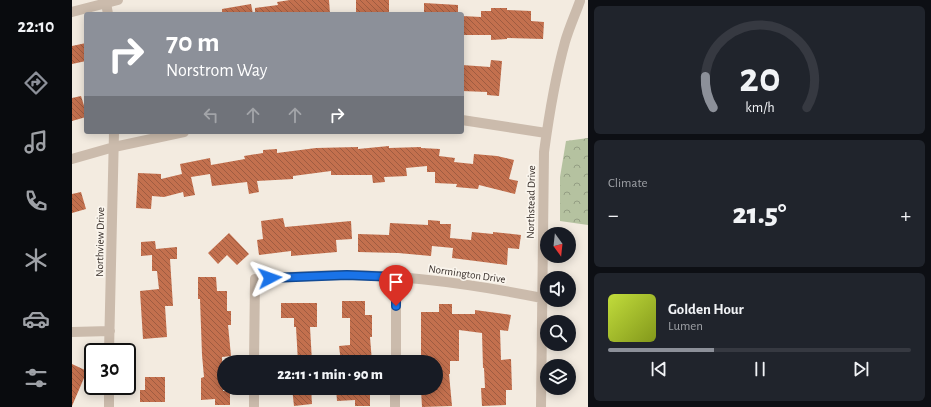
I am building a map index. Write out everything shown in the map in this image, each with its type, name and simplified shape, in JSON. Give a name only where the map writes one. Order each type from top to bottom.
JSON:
[{"type":"street","points":[[72,12],[118,0]]},
{"type":"street","points":[[106,3],[108,12]]},
{"type":"street","name":"Northstead Drive","points":[[542,271],[544,152],[546,133],[565,40],[582,3]]},
{"type":"street","points":[[464,120],[546,133]]},
{"type":"street","name":"Northview Drive","points":[[110,343],[114,134]]},
{"type":"street","points":[[72,159],[114,147],[175,134]]},
{"type":"street","name":"Normington Drive","points":[[254,355],[255,279],[347,275],[396,277],[465,284],[540,298]]},
{"type":"street","points":[[396,277],[396,355]]},
{"type":"street","name":"Northstead Drive","points":[[541,407],[542,307]]},
{"type":"street","points":[[72,332],[110,331]]},
{"type":"street","points":[[109,395],[109,407]]},
{"type":"street","points":[[254,395],[254,407]]},
{"type":"street","points":[[395,395],[395,407]]},
{"type":"green space","points":[[588,138],[588,225],[560,221],[560,177],[566,141]]},
{"type":"building","points":[[290,0],[329,0],[330,12],[255,12],[255,8],[278,5],[277,2]]},
{"type":"building","points":[[356,0],[389,0],[389,12],[356,12]]},
{"type":"building","points":[[424,3],[458,5],[458,12],[424,12]]},
{"type":"building","points":[[251,4],[253,12],[222,12],[222,9]]},
{"type":"building","points":[[491,8],[507,8],[507,10],[531,11],[531,21],[544,22],[543,39],[507,38],[491,40],[491,35],[464,35],[464,16],[481,17],[481,11],[491,11]]},
{"type":"building","points":[[84,43],[84,61],[72,64],[72,46]]},
{"type":"building","points":[[491,60],[502,61],[499,96],[487,95],[487,92],[464,91],[464,65],[490,67]]},
{"type":"building","points":[[81,96],[84,106],[84,118],[72,121],[72,98]]},
{"type":"building","points":[[389,146],[389,148],[421,147],[440,149],[439,156],[455,158],[454,162],[473,164],[474,154],[497,156],[514,160],[509,179],[518,181],[515,194],[479,185],[478,189],[456,187],[457,184],[435,183],[435,172],[427,172],[427,166],[406,168],[407,176],[384,177],[385,182],[373,183],[372,175],[331,175],[331,171],[293,176],[293,179],[257,181],[259,192],[249,194],[247,182],[212,186],[210,174],[191,177],[195,195],[184,197],[183,192],[164,197],[152,196],[151,209],[136,208],[138,173],[161,174],[161,179],[182,174],[180,164],[210,158],[211,165],[245,159],[244,156],[263,153],[263,150],[277,149],[277,153],[316,148],[358,147],[358,149]]},
{"type":"building","points":[[81,192],[86,209],[72,213],[72,194]]},
{"type":"building","points":[[283,218],[285,227],[351,221],[352,239],[336,240],[337,252],[291,256],[291,251],[259,255],[257,240],[263,239],[261,221]]},
{"type":"building","points":[[428,220],[440,221],[440,224],[451,224],[450,238],[471,240],[472,232],[493,234],[493,232],[521,235],[519,249],[508,248],[507,265],[452,258],[453,248],[432,246],[431,256],[358,252],[358,234],[389,235],[390,223],[428,225]]},
{"type":"building","points":[[229,233],[249,254],[237,265],[227,255],[218,264],[208,253]]},
{"type":"building","points":[[155,241],[156,249],[177,247],[177,259],[170,259],[173,306],[165,306],[167,337],[143,339],[140,291],[159,289],[157,271],[152,271],[152,255],[141,256],[141,242]]},
{"type":"building","points":[[198,277],[216,277],[217,291],[227,291],[227,311],[231,311],[231,325],[228,325],[231,355],[217,355],[217,395],[230,395],[230,405],[215,405],[215,399],[201,400],[201,378],[204,377],[200,299],[198,299]]},
{"type":"building","points":[[342,301],[365,301],[365,315],[372,315],[372,337],[370,337],[371,355],[340,355],[339,346],[350,345],[350,318],[342,318]]},
{"type":"building","points":[[281,303],[317,303],[317,327],[310,327],[312,355],[298,355],[294,318],[281,318]]},
{"type":"building","points":[[439,304],[452,304],[452,314],[475,314],[475,310],[511,315],[508,331],[500,330],[501,360],[511,359],[512,390],[506,390],[506,405],[482,406],[481,388],[485,388],[482,333],[459,330],[459,361],[450,361],[449,374],[452,406],[422,407],[421,395],[443,395],[443,355],[421,355],[421,312],[439,312]]},
{"type":"building","points":[[72,364],[84,370],[84,378],[72,406]]},
{"type":"building","points":[[145,377],[165,377],[165,402],[140,402],[140,390],[145,390]]},
{"type":"building","points":[[293,395],[311,395],[312,404],[294,406]]},
{"type":"building","points":[[337,395],[370,395],[370,406],[355,406],[355,400],[337,401]]},
{"type":"route","points":[[270,278],[347,275],[396,277],[396,306]]}]
